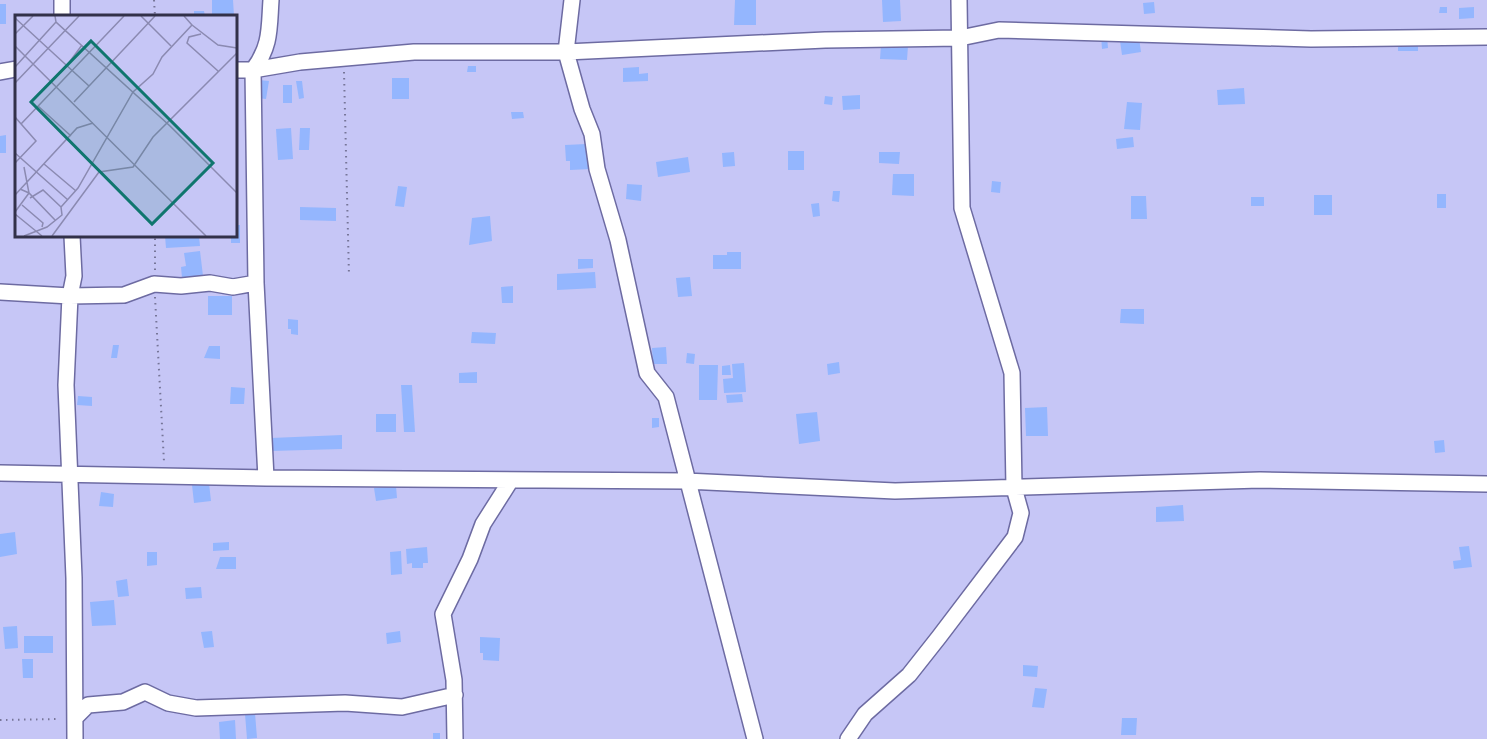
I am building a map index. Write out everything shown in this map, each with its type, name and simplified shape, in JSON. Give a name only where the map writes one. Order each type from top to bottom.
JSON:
[{"type":"street","points":[[266,478],[256,283],[252,70],[264,56],[269,41],[271,0]]},
{"type":"street","points":[[572,0],[566,52],[582,109],[592,134],[597,170],[618,240],[647,373],[666,397],[686,482],[755,739]]},
{"type":"street","points":[[848,739],[864,714],[909,675],[1015,537],[1021,513],[1014,488],[1012,373],[962,208],[959,0]]},
{"type":"street","points":[[237,70],[414,52],[566,52],[825,40],[960,38],[999,30],[1311,39],[1487,37]]},
{"type":"street","points":[[0,72],[15,69]]},
{"type":"street","points":[[72,237],[74,276],[70,296],[66,385],[74,578],[75,739]]},
{"type":"street","points":[[3,289],[70,296],[124,295],[154,284],[181,286],[210,283],[233,286],[256,283]]},
{"type":"street","points":[[0,473],[165,477],[686,482],[895,491],[1260,480],[1487,484]]},
{"type":"street","points":[[455,739],[454,695],[443,614],[470,559],[483,524],[511,480]]},
{"type":"street","points":[[75,718],[88,705],[123,702],[145,692],[168,703],[196,708],[345,703],[402,707],[454,695]]},
{"type":"path","points":[[154,0],[155,15]]},
{"type":"path","points":[[344,60],[349,276]]},
{"type":"path","points":[[155,237],[154,284],[165,477]]},
{"type":"path","points":[[0,720],[75,718]]},
{"type":"building","points":[[212,0],[233,0],[234,15],[212,15]]},
{"type":"building","points":[[735,0],[756,0],[756,25],[734,25]]},
{"type":"building","points":[[882,0],[900,0],[901,21],[883,22]]},
{"type":"building","points":[[1154,2],[1155,13],[1144,14],[1143,3]]},
{"type":"building","points":[[0,4],[6,4],[6,24],[0,24]]},
{"type":"building","points":[[1440,7],[1447,7],[1447,13],[1439,13]]},
{"type":"building","points":[[1474,7],[1474,18],[1459,19],[1459,8]]},
{"type":"building","points":[[194,11],[204,11],[205,15],[194,15]]},
{"type":"building","points":[[1101,36],[1107,36],[1108,48],[1102,49]]},
{"type":"building","points":[[1139,38],[1141,52],[1122,55],[1120,41]]},
{"type":"building","points":[[1398,39],[1418,39],[1418,51],[1398,51]]},
{"type":"building","points":[[881,45],[908,46],[907,60],[880,59]]},
{"type":"building","points":[[468,66],[476,66],[476,72],[467,72]]},
{"type":"building","points":[[639,67],[639,74],[648,73],[648,81],[623,82],[623,68]]},
{"type":"building","points":[[392,78],[409,78],[409,99],[392,99]]},
{"type":"building","points":[[259,80],[269,81],[266,99],[257,98]]},
{"type":"building","points":[[296,81],[302,81],[304,98],[299,99]]},
{"type":"building","points":[[283,85],[292,85],[292,103],[283,103]]},
{"type":"building","points":[[1244,88],[1245,104],[1218,105],[1217,90]]},
{"type":"building","points":[[860,95],[860,109],[843,110],[842,96]]},
{"type":"building","points":[[825,96],[833,97],[832,105],[824,104]]},
{"type":"building","points":[[1127,102],[1142,103],[1140,130],[1124,129]]},
{"type":"building","points":[[511,112],[523,112],[524,118],[512,119]]},
{"type":"building","points":[[291,128],[293,159],[278,160],[276,129]]},
{"type":"building","points":[[300,128],[310,128],[309,150],[299,150]]},
{"type":"building","points":[[6,135],[6,153],[0,153],[0,136]]},
{"type":"building","points":[[1133,137],[1134,147],[1117,149],[1116,139]]},
{"type":"building","points":[[586,144],[586,152],[590,152],[591,169],[570,170],[570,161],[566,161],[565,145]]},
{"type":"building","points":[[788,151],[804,151],[804,170],[788,170]]},
{"type":"building","points":[[734,152],[735,166],[723,167],[722,153]]},
{"type":"building","points":[[879,152],[900,152],[899,164],[879,163]]},
{"type":"building","points":[[688,157],[690,172],[658,177],[656,162]]},
{"type":"building","points":[[893,174],[914,174],[914,196],[892,195]]},
{"type":"building","points":[[992,181],[1001,182],[1000,193],[991,192]]},
{"type":"building","points":[[627,184],[642,185],[641,201],[626,199]]},
{"type":"building","points":[[398,186],[407,187],[404,207],[395,206]]},
{"type":"building","points":[[833,191],[840,191],[839,202],[832,201]]},
{"type":"building","points":[[1437,194],[1446,194],[1446,208],[1437,208]]},
{"type":"building","points":[[1314,195],[1332,195],[1332,215],[1314,215]]},
{"type":"building","points":[[1131,196],[1146,196],[1147,219],[1131,219]]},
{"type":"building","points":[[1251,197],[1264,197],[1264,206],[1251,206]]},
{"type":"building","points":[[819,203],[820,216],[813,217],[811,204]]},
{"type":"building","points":[[300,207],[336,208],[336,221],[300,220]]},
{"type":"building","points":[[490,216],[492,241],[469,245],[472,218]]},
{"type":"building","points":[[237,225],[240,225],[240,243],[231,243],[231,237],[237,237]]},
{"type":"building","points":[[165,237],[199,237],[200,246],[166,248]]},
{"type":"building","points":[[200,251],[203,276],[182,278],[181,267],[186,266],[184,253]]},
{"type":"building","points":[[727,252],[741,252],[741,269],[713,269],[713,255],[727,255]]},
{"type":"building","points":[[578,259],[593,259],[593,268],[578,269]]},
{"type":"building","points":[[595,272],[596,288],[557,290],[557,274]]},
{"type":"building","points":[[690,277],[692,296],[678,297],[676,278]]},
{"type":"building","points":[[513,286],[513,303],[502,303],[501,287]]},
{"type":"building","points":[[208,296],[232,296],[232,315],[208,315]]},
{"type":"building","points":[[1121,309],[1144,309],[1144,324],[1120,323]]},
{"type":"building","points":[[288,319],[298,320],[298,335],[291,334],[291,329],[288,329]]},
{"type":"building","points":[[472,332],[496,333],[495,344],[471,343]]},
{"type":"building","points":[[113,345],[119,345],[117,358],[111,358]]},
{"type":"building","points":[[209,346],[220,346],[220,359],[204,358]]},
{"type":"building","points":[[666,347],[667,364],[653,364],[652,348]]},
{"type":"building","points":[[687,353],[695,354],[694,364],[686,363]]},
{"type":"building","points":[[839,362],[840,373],[828,375],[827,364]]},
{"type":"building","points":[[744,363],[746,392],[724,393],[723,379],[733,378],[732,364]]},
{"type":"building","points":[[699,365],[718,365],[717,400],[699,400]]},
{"type":"building","points":[[730,365],[731,375],[722,375],[722,366]]},
{"type":"building","points":[[477,372],[477,383],[459,383],[459,373]]},
{"type":"building","points":[[401,385],[412,385],[415,432],[404,432]]},
{"type":"building","points":[[231,387],[245,388],[244,404],[230,404]]},
{"type":"building","points":[[742,394],[743,402],[727,403],[726,395]]},
{"type":"building","points":[[78,396],[92,397],[92,406],[77,405]]},
{"type":"building","points":[[1047,407],[1048,436],[1026,436],[1025,408]]},
{"type":"building","points":[[817,412],[820,441],[799,444],[796,414]]},
{"type":"building","points":[[376,414],[396,414],[396,432],[376,432]]},
{"type":"building","points":[[652,418],[659,418],[659,427],[652,428]]},
{"type":"building","points":[[342,435],[342,449],[271,451],[271,438]]},
{"type":"building","points":[[1444,440],[1445,452],[1435,453],[1434,441]]},
{"type":"building","points":[[209,483],[211,501],[194,503],[192,485]]},
{"type":"building","points":[[396,486],[397,498],[376,501],[374,488]]},
{"type":"building","points":[[101,492],[114,494],[113,507],[99,506]]},
{"type":"building","points":[[1183,505],[1184,521],[1156,522],[1156,507]]},
{"type":"building","points":[[15,532],[17,554],[0,557],[0,534]]},
{"type":"building","points":[[229,542],[229,550],[213,551],[213,543]]},
{"type":"building","points":[[1469,546],[1472,567],[1454,569],[1453,561],[1461,560],[1459,547]]},
{"type":"building","points":[[427,547],[428,563],[423,563],[423,568],[412,568],[412,563],[407,564],[406,549]]},
{"type":"building","points":[[401,551],[402,574],[391,575],[390,552]]},
{"type":"building","points":[[147,552],[157,552],[157,565],[147,566]]},
{"type":"building","points":[[220,557],[236,557],[236,569],[216,569]]},
{"type":"building","points":[[127,579],[129,596],[118,597],[116,581]]},
{"type":"building","points":[[201,587],[202,598],[186,599],[185,588]]},
{"type":"building","points":[[114,600],[116,625],[92,626],[90,602]]},
{"type":"building","points":[[17,626],[18,648],[5,649],[3,627]]},
{"type":"building","points":[[212,631],[214,647],[204,648],[201,632]]},
{"type":"building","points":[[400,631],[401,642],[387,644],[386,633]]},
{"type":"building","points":[[24,636],[53,636],[53,653],[24,653]]},
{"type":"building","points":[[480,637],[500,638],[499,661],[483,660],[483,653],[480,653]]},
{"type":"building","points":[[22,659],[33,659],[33,678],[23,678]]},
{"type":"building","points":[[1023,665],[1038,666],[1037,677],[1023,676]]},
{"type":"building","points":[[1035,688],[1047,689],[1044,708],[1032,707]]},
{"type":"building","points":[[255,713],[257,738],[247,739],[245,714]]},
{"type":"building","points":[[1122,718],[1137,718],[1136,735],[1121,735]]},
{"type":"building","points":[[235,720],[236,739],[220,739],[219,722]]},
{"type":"building","points":[[433,733],[440,733],[440,739],[433,739]]}]
